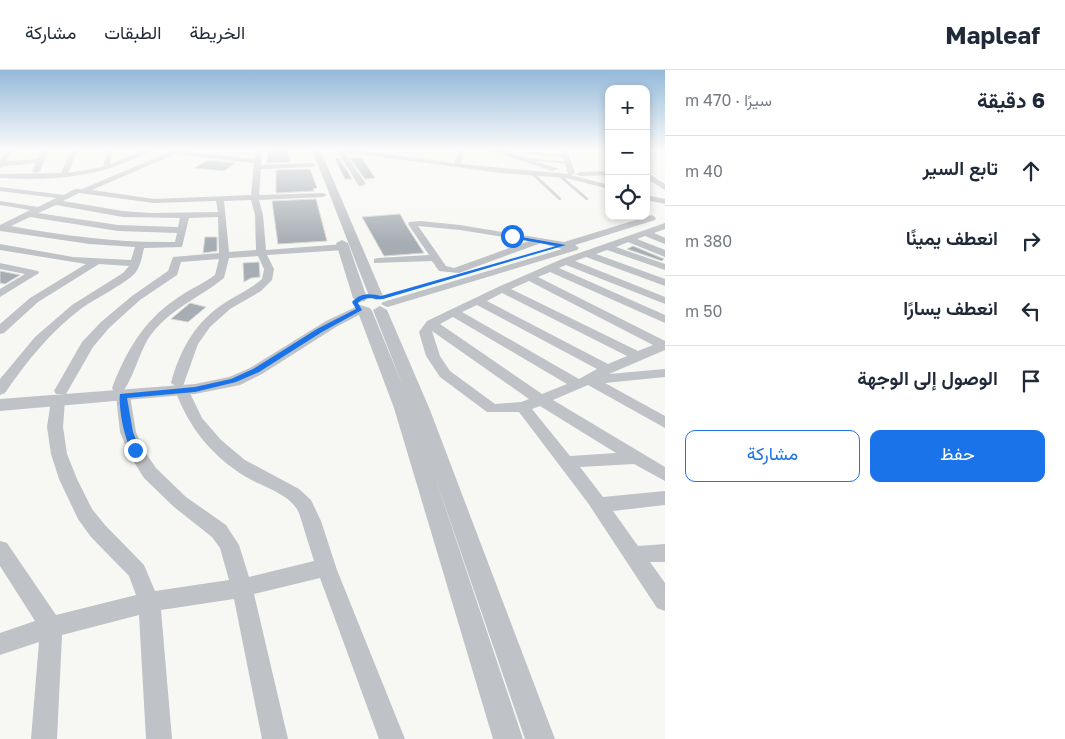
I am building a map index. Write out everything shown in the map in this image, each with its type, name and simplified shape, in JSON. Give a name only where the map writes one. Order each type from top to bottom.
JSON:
[{"type":"street","points":[[84,191],[109,180]]},
{"type":"street","points":[[257,180],[255,198],[259,215],[261,252],[269,270],[267,280],[258,288],[219,312],[204,326],[191,342],[184,356],[180,387],[187,406],[210,441],[227,456],[256,475],[288,491],[304,504],[392,739]]},
{"type":"street","points":[[318,180],[344,247],[421,410],[540,739]]},
{"type":"street","points":[[327,180],[370,303],[508,739]]},
{"type":"street","points":[[359,180],[362,184]]},
{"type":"street","points":[[585,180],[605,186]]},
{"type":"street","points":[[655,180],[665,188]]},
{"type":"street","points":[[0,189],[64,196]]},
{"type":"street","points":[[1,228],[78,190],[141,200],[323,195]]},
{"type":"street","points":[[650,198],[665,202]]},
{"type":"street","points":[[220,199],[223,257],[220,276],[168,310],[142,338],[131,356],[121,392],[128,432],[135,450],[150,472],[167,491],[224,536],[229,546],[242,588],[275,739]]},
{"type":"street","points":[[54,202],[123,214],[151,216],[222,214]]},
{"type":"street","points":[[0,203],[38,209]]},
{"type":"street","points":[[0,216],[24,216],[132,230],[181,230]]},
{"type":"street","points":[[159,739],[149,602],[137,571],[98,531],[85,514],[68,479],[59,454],[55,427],[59,396],[87,346],[105,325],[130,303],[173,273],[185,216]]},
{"type":"street","points":[[0,405],[59,396],[180,387],[208,387],[246,376],[331,324],[370,303],[652,218]]},
{"type":"street","points":[[538,241],[455,271],[443,269],[413,223],[449,226],[563,245]]},
{"type":"street","points":[[370,303],[435,290],[665,225]]},
{"type":"street","points":[[664,345],[523,407],[492,409],[445,374],[433,356],[425,332],[432,324],[453,312],[529,277],[566,261],[630,240],[665,225]]},
{"type":"street","points":[[1,228],[99,244],[179,245]]},
{"type":"street","points":[[646,233],[665,241]]},
{"type":"street","points":[[630,240],[665,254]]},
{"type":"street","points":[[0,390],[28,352],[58,321],[93,295],[129,274],[134,269],[140,246]]},
{"type":"street","points":[[0,247],[96,262],[136,263]]},
{"type":"street","points":[[177,259],[344,247]]},
{"type":"street","points":[[608,247],[665,267]]},
{"type":"street","points":[[587,254],[665,283]]},
{"type":"street","points":[[378,262],[435,258]]},
{"type":"street","points":[[566,261],[665,301]]},
{"type":"street","points":[[0,330],[34,300],[96,262]]},
{"type":"street","points":[[0,266],[34,273],[0,294]]},
{"type":"street","points":[[550,268],[665,319]]},
{"type":"street","points":[[529,277],[664,345]]},
{"type":"street","points":[[435,290],[498,291],[637,356]]},
{"type":"street","points":[[478,300],[607,369]]},
{"type":"street","points":[[453,312],[583,382],[665,423]]},
{"type":"street","points":[[432,324],[541,400],[665,475]]},
{"type":"street","points":[[583,382],[665,373]]},
{"type":"street","points":[[647,376],[665,385]]},
{"type":"street","points":[[0,394],[59,396]]},
{"type":"street","points":[[523,407],[599,505],[665,601]]},
{"type":"street","points":[[566,462],[636,458]]},
{"type":"street","points":[[599,505],[665,498]]},
{"type":"street","points":[[0,549],[52,628],[44,739]]},
{"type":"street","points":[[632,555],[665,553]]},
{"type":"street","points":[[0,644],[149,602],[242,588],[326,567]]},
{"type":"lane","points":[[540,180],[560,199]]},
{"type":"lane","points":[[565,180],[586,199]]},
{"type":"building","points":[[276,180],[314,180],[317,188],[313,189],[314,191],[276,193]]},
{"type":"building","points":[[316,199],[327,241],[278,244],[272,201]]},
{"type":"building","points":[[400,214],[424,253],[384,256],[362,217]]},
{"type":"building","points":[[205,237],[217,237],[217,251],[203,253]]},
{"type":"building","points":[[633,246],[664,259],[662,261],[627,249]]},
{"type":"building","points":[[259,262],[260,277],[251,278],[244,282],[243,263]]},
{"type":"building","points":[[0,271],[20,275],[5,284],[0,283]]},
{"type":"building","points":[[190,303],[206,307],[188,322],[171,319]]},
{"type":"route","points":[[135,450],[128,432],[123,396],[195,389],[234,381],[270,363],[319,331],[360,309],[355,304],[357,299],[367,296],[381,298],[563,245],[512,236]]}]
